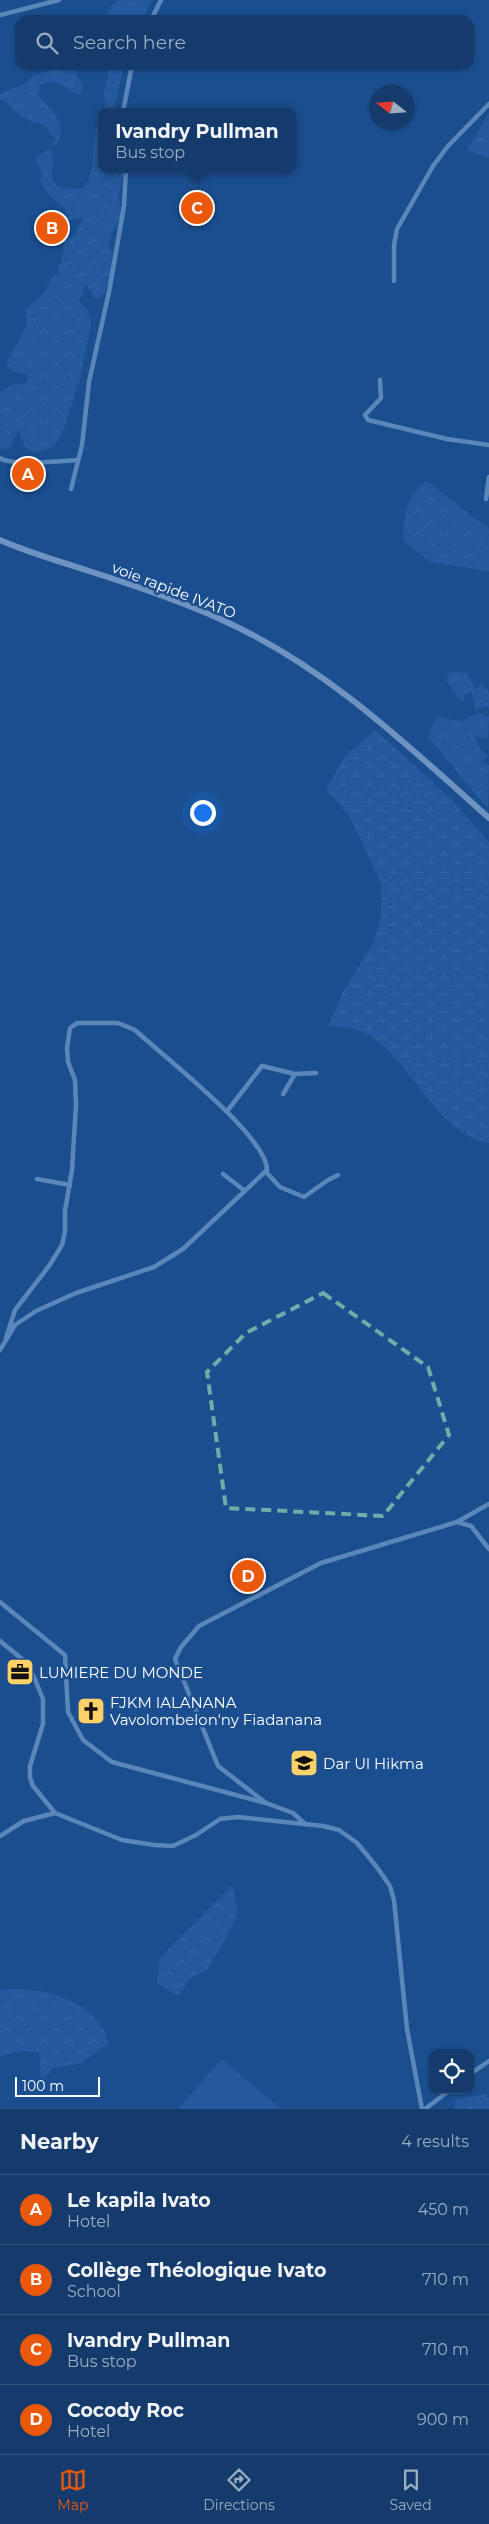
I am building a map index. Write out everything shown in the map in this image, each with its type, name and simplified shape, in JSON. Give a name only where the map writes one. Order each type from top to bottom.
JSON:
[{"type":"main road","name":"voie rapide IVATO","points":[[0,540],[18,548],[127,583],[202,611],[283,652],[326,679],[374,716],[489,818]]},
{"type":"street","points":[[0,15],[59,0]]},
{"type":"street","points":[[154,15],[161,0]]},
{"type":"street","points":[[124,108],[131,70]]},
{"type":"street","points":[[394,281],[394,244],[397,229],[448,146],[489,104]]},
{"type":"street","points":[[71,489],[82,445],[89,382],[109,292],[124,206],[126,173]]},
{"type":"street","points":[[380,380],[380,398],[364,415],[368,420],[447,440],[489,445]]},
{"type":"street","points":[[0,458],[5,461],[29,462],[78,460]]},
{"type":"street","points":[[486,500],[489,477]]},
{"type":"street","points":[[0,1350],[6,1338],[14,1310],[38,1282],[62,1245],[70,1185],[76,1105],[74,1080],[68,1062],[67,1048],[70,1028],[73,1024],[118,1023],[135,1030],[228,1110],[268,1167],[266,1172],[183,1248],[154,1267],[76,1293],[36,1311],[16,1325],[6,1338]]},
{"type":"street","points":[[228,1110],[262,1066],[295,1074],[316,1073]]},
{"type":"street","points":[[283,1094],[295,1074]]},
{"type":"street","points":[[266,1172],[280,1187],[304,1197],[338,1175]]},
{"type":"street","points":[[223,1174],[245,1190]]},
{"type":"street","points":[[36,1179],[70,1185]]},
{"type":"street","points":[[266,1803],[218,1766],[176,1659],[181,1647],[199,1626],[321,1563],[457,1522],[489,1504]]},
{"type":"street","points":[[457,1522],[471,1526],[489,1550]]},
{"type":"street","points":[[0,1602],[65,1655],[68,1712],[83,1740],[112,1762],[266,1803],[293,1813],[305,1824]]},
{"type":"street","points":[[0,1641],[22,1659],[34,1677],[43,1699],[43,1724],[30,1766],[30,1778],[33,1786],[56,1813],[122,1840],[154,1845],[173,1846],[196,1835],[220,1819],[238,1818],[305,1824],[339,1830],[357,1843],[390,1886],[394,1900],[407,2029],[424,2109],[445,2094]]},
{"type":"street","points":[[0,1836],[24,1821],[56,1813]]},
{"type":"street","points":[[474,2071],[489,2062]]},
{"type":"highlighted area","points":[[323,1293],[428,1367],[449,1435],[383,1516],[290,1513],[226,1508],[207,1372],[246,1333]]},
{"type":"green space","points":[[119,0],[152,0],[144,15],[107,15],[112,5]]},
{"type":"green space","points":[[78,70],[76,74],[82,85],[82,91],[77,95],[54,82],[39,85],[39,97],[54,113],[60,127],[61,134],[53,147],[52,144],[56,138],[50,134],[47,127],[25,118],[0,99],[1,93],[25,84],[34,75],[48,71]]},
{"type":"green space","points":[[108,70],[123,70],[114,108],[105,108],[104,92]]},
{"type":"green space","points":[[489,113],[489,158],[467,150]]},
{"type":"green space","points":[[98,122],[98,173],[124,173],[118,198],[122,211],[118,225],[112,232],[109,245],[113,256],[110,280],[103,296],[95,299],[86,284],[80,298],[77,299],[88,311],[91,323],[81,374],[65,426],[54,447],[35,452],[25,447],[18,430],[10,446],[5,449],[0,447],[0,392],[15,384],[25,384],[29,378],[26,374],[13,372],[6,362],[26,327],[26,309],[45,292],[52,277],[57,274],[61,276],[57,267],[62,262],[64,241],[76,234],[83,216],[68,221],[65,209],[47,193],[40,181],[42,175],[35,159],[49,149],[53,156],[52,178],[57,186],[76,189],[84,188],[89,180],[91,171]]},
{"type":"green space","points":[[427,481],[489,529],[489,571],[430,562],[403,540],[407,507],[414,494]]},
{"type":"green space","points":[[450,671],[467,673],[476,691],[481,683],[489,692],[489,708],[485,706],[475,710],[472,692],[466,694],[462,702],[446,680]]},
{"type":"green space","points":[[479,712],[489,717],[488,738],[475,736],[479,748],[488,756],[483,760],[489,766],[488,809],[428,737],[436,717],[462,721]]},
{"type":"green space","points":[[375,730],[450,798],[489,842],[489,1143],[465,1134],[445,1118],[394,1057],[376,1040],[354,1029],[328,1027],[343,992],[372,945],[381,919],[381,883],[349,816],[326,789],[346,755]]},
{"type":"green space","points":[[232,1885],[238,1913],[226,1938],[207,1970],[190,1978],[178,1996],[157,1983],[160,1958]]},
{"type":"green space","points":[[14,1989],[48,1993],[62,1997],[80,2006],[96,2019],[102,2027],[108,2044],[79,2064],[53,2068],[41,2083],[39,2052],[21,2051],[0,2056],[0,1990]]},
{"type":"green space","points":[[222,2059],[281,2109],[178,2109]]},
{"type":"green space","points":[[486,2094],[489,2098],[489,2109],[454,2109],[456,2099]]},
{"type":"place","name":"Ivandry Pullman","points":[[197,208]]},
{"type":"place","name":"Collège Théologique Ivato","points":[[52,228]]},
{"type":"place","name":"Le kapila Ivato","points":[[28,474]]},
{"type":"place","name":"Cocody Roc","points":[[248,1576]]},
{"type":"place","name":"LUMIERE DU MONDE","points":[[20,1672]]},
{"type":"place","name":"FJKM IALANANA Vavolombelon'ny Fiadanana","points":[[91,1711]]},
{"type":"place","name":"Dar Ul Hikma","points":[[304,1763]]}]
